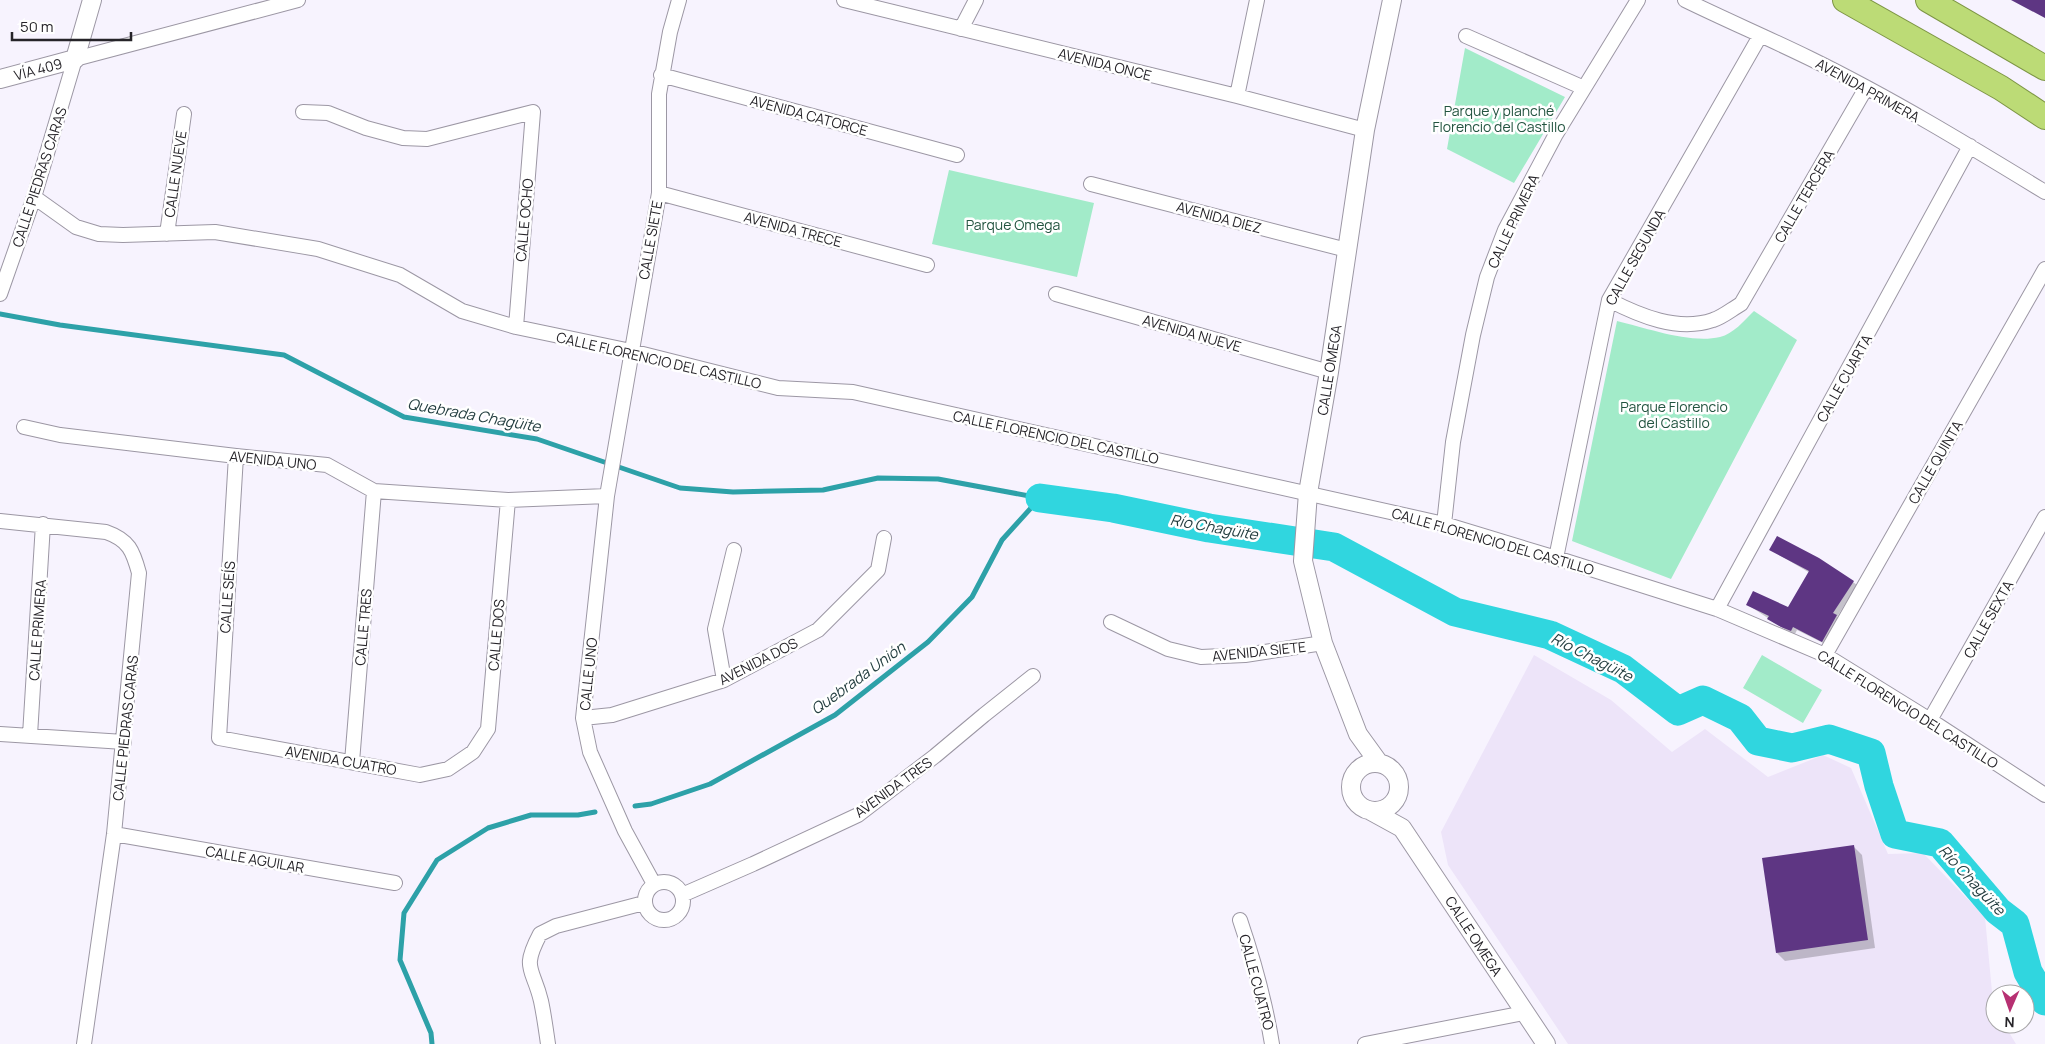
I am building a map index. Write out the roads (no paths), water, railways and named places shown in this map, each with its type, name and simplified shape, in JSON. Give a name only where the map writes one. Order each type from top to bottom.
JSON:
[{"type":"highway","points":[[1844,0],[2000,88],[2045,117]]},
{"type":"highway","points":[[1928,0],[2045,68]]},
{"type":"street","name":"VÍA 409","points":[[0,80],[75,59],[92,0]]},
{"type":"street","points":[[75,59],[298,0]]},
{"type":"street","name":"CALLE SIETE","points":[[610,480],[630,351],[659,193],[659,94],[670,32],[679,0]]},
{"type":"street","name":"AVENIDA ONCE","points":[[844,0],[1237,96],[1365,130]]},
{"type":"street","points":[[961,29],[976,0]]},
{"type":"street","points":[[1237,96],[1256,0]]},
{"type":"street","name":"CALLE OMEGA","points":[[1379,763],[1358,734],[1323,643],[1303,561],[1308,493],[1329,372],[1365,130],[1392,0]]},
{"type":"street","name":"CALLE PRIMERA","points":[[1444,524],[1453,442],[1473,335],[1487,277],[1506,230],[1556,134],[1638,0]]},
{"type":"street","name":"AVENIDA PRIMERA","points":[[1685,0],[1809,58],[1866,88],[1970,146],[2045,192]]},
{"type":"street","points":[[1466,36],[1584,88]]},
{"type":"street","name":"CALLE SEGUNDA","points":[[1556,558],[1595,360],[1609,300],[1760,36]]},
{"type":"street","name":"CALLE PIEDRAS CARAS","points":[[0,294],[34,197],[75,59]]},
{"type":"street","name":"AVENIDA CATORCE","points":[[662,75],[957,155]]},
{"type":"street","name":"CALLE TERCERA","points":[[1609,300],[1630,311],[1666,322],[1691,324],[1714,320],[1741,304],[1866,88]]},
{"type":"street","name":"CALLE OCHO","points":[[303,112],[328,113],[366,128],[403,138],[427,139],[533,112],[516,327]]},
{"type":"street","name":"CALLE NUEVE","points":[[167,234],[184,114]]},
{"type":"street","name":"CALLE CUARTA","points":[[1716,609],[1970,146]]},
{"type":"street","name":"AVENIDA DIEZ","points":[[1091,184],[1347,250]]},
{"type":"street","name":"AVENIDA TRECE","points":[[659,193],[926,265]]},
{"type":"street","name":"CALLE FLORENCIO DEL CASTILLO","points":[[34,197],[76,228],[99,234],[215,232],[318,249],[400,275],[462,311],[516,327],[630,351],[778,388],[853,392],[1444,524],[1716,609],[1825,655],[1930,720],[2045,795]]},
{"type":"street","name":"CALLE QUINTA","points":[[1825,655],[2045,269]]},
{"type":"street","name":"AVENIDA NUEVE","points":[[1056,294],[1329,372]]},
{"type":"street","name":"AVENIDA UNO","points":[[24,427],[60,435],[327,465],[374,491],[508,500],[607,496]]},
{"type":"street","name":"CALLE SEÍS","points":[[218,738],[236,456]]},
{"type":"street","name":"CALLE UNO","points":[[610,480],[583,718],[590,752],[625,831],[654,884]]},
{"type":"street","name":"CALLE TRES","points":[[352,762],[374,491]]},
{"type":"street","name":"CALLE DOS","points":[[462,760],[474,752],[488,729],[508,500]]},
{"type":"street","name":"CALLE SEXTA","points":[[1930,720],[2045,517]]},
{"type":"street","name":"CALLE PIEDRAS CARAS","points":[[0,521],[106,532],[118,536],[126,542],[134,555],[140,573],[114,834],[84,1044]]},
{"type":"street","name":"CALLE PRIMERA","points":[[30,735],[43,524]]},
{"type":"street","name":"AVENIDA DOS","points":[[583,718],[612,715],[724,680],[818,630],[878,570],[884,538]]},
{"type":"street","points":[[724,680],[715,629],[734,550]]},
{"type":"street","name":"AVENIDA SIETE","points":[[1111,622],[1168,649],[1201,657],[1245,655],[1323,643]]},
{"type":"street","name":"AVENIDA TRES","points":[[682,895],[858,815],[935,756],[1033,676]]},
{"type":"street","points":[[0,734],[124,742]]},
{"type":"street","name":"CALLE OMEGA","points":[[1356,772],[1358,734]]},
{"type":"street","name":"AVENIDA CUATRO","points":[[218,738],[420,775],[448,769],[462,760]]},
{"type":"street","points":[[1370,763],[1379,763],[1388,766],[1395,772],[1399,780],[1400,789],[1397,798],[1386,809],[1371,811],[1363,808],[1352,796],[1351,787],[1356,772],[1362,766],[1370,763]]},
{"type":"street","name":"CALLE OMEGA","points":[[1397,798],[1402,828],[1546,1044]]},
{"type":"street","name":"CALLE OMEGA","points":[[1371,811],[1402,828]]},
{"type":"street","name":"CALLE AGUILAR","points":[[114,834],[396,883]]},
{"type":"street","points":[[668,882],[679,889],[682,895],[682,909],[671,919],[664,921],[651,916],[644,903],[645,896],[654,884],[668,882]]},
{"type":"street","points":[[548,1044],[540,999],[530,971],[530,958],[540,934],[556,926],[644,903]]},
{"type":"street","name":"CALLE CUATRO","points":[[1240,920],[1266,1009],[1272,1044]]},
{"type":"street","points":[[1365,1044],[1524,1013]]},
{"type":"waterway","name":"Quebrada Chagüite","points":[[0,314],[60,325],[284,355],[404,417],[537,439],[680,488],[733,492],[823,490],[878,478],[938,479],[1040,498]]},
{"type":"waterway","name":"Quebrada Unión","points":[[635,806],[651,804],[710,784],[835,715],[928,642],[972,597],[1002,540],[1040,498]]},
{"type":"waterway","name":"Río Chagüite","points":[[1040,498],[1113,508],[1209,528],[1334,547],[1455,612],[1550,635],[1623,669],[1678,711],[1703,700],[1740,718],[1758,741],[1792,748],[1829,739],[1871,753],[1879,786],[1895,834],[1940,843],[1998,911],[2015,924],[2028,972],[2045,1001]]},
{"type":"waterway","name":"Quebrada Unión","points":[[432,1044],[431,1033],[400,960],[404,913],[437,860],[488,828],[531,815],[578,815],[595,812]]},
{"type":"park label","name":"Parque y planché Florencio del Castillo","points":[[1499,118]]},
{"type":"park label","name":"Parque Omega","points":[[1013,224]]},
{"type":"park label","name":"Parque Florencio del Castillo","points":[[1674,414]]}]
